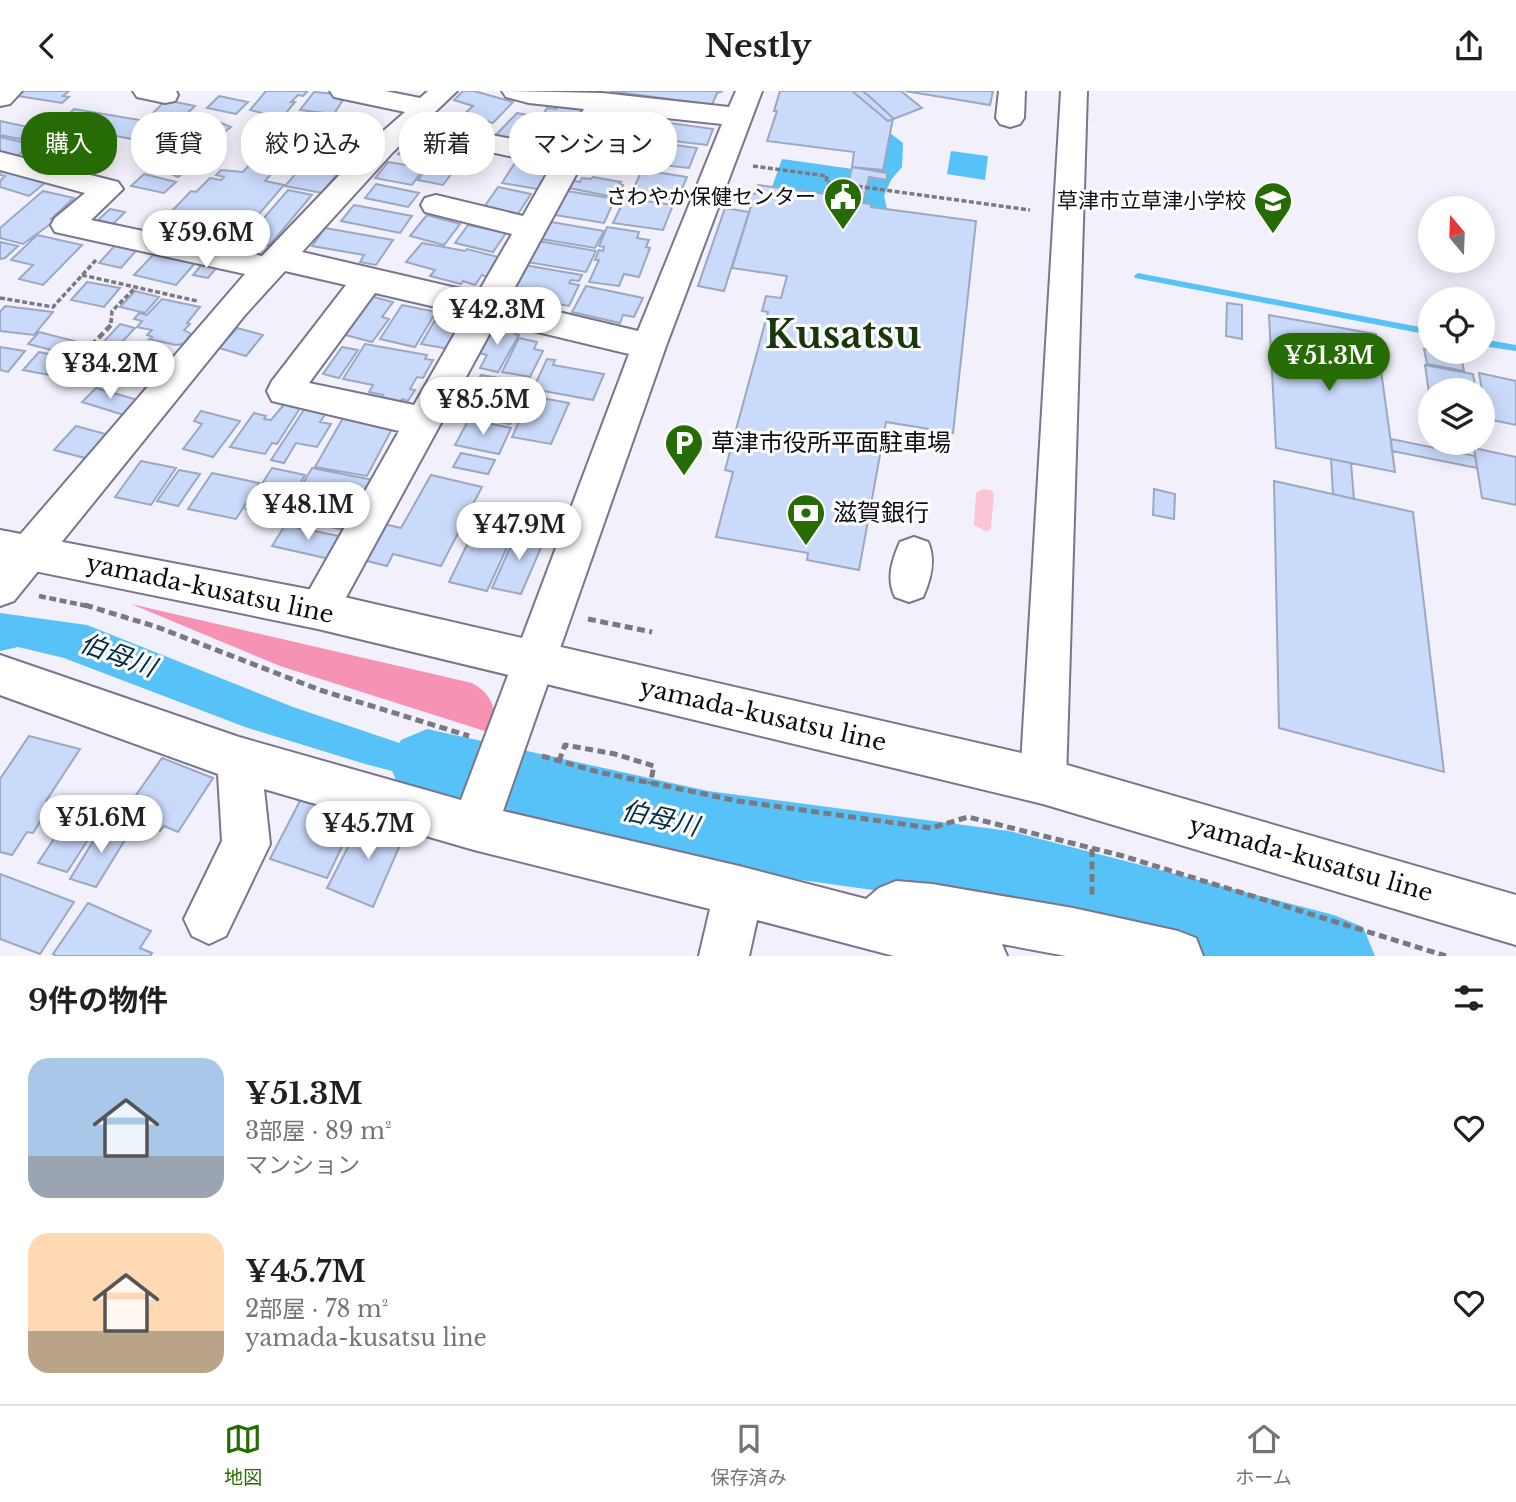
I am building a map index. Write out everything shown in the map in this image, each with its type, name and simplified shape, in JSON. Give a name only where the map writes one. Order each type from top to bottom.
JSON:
[{"type":"street","points":[[0,98],[9,91]]},
{"type":"street","points":[[343,91],[434,99]]},
{"type":"street","points":[[490,783],[649,346],[744,104],[602,101],[529,95],[515,91]]},
{"type":"street","points":[[1010,118],[1012,91]]},
{"type":"street","points":[[1043,781],[1074,91]]},
{"type":"street","points":[[0,588],[15,550],[100,464],[273,263],[383,146],[434,99]]},
{"type":"street","points":[[596,112],[602,101]]},
{"type":"street","points":[[0,161],[108,189],[66,225],[369,278],[649,346]]},
{"type":"street","points":[[318,610],[561,175]]},
{"type":"street","points":[[436,205],[531,228]]},
{"type":"street","points":[[369,278],[284,391],[424,422]]},
{"type":"street","name":"yamada-kusatsu line","points":[[15,550],[318,610],[1043,781],[1516,920]]},
{"type":"street","points":[[0,675],[239,759],[490,783],[577,854],[739,890],[982,956]]},
{"type":"street","points":[[209,919],[246,844],[239,759]]},
{"type":"street","points":[[724,956],[739,890]]},
{"type":"street","points":[[874,925],[896,905],[942,909],[1092,936],[1178,956]]},
{"type":"path","points":[[748,165],[827,176],[826,182],[1030,210]]},
{"type":"path","points":[[0,297],[53,307],[117,236]]},
{"type":"path","points":[[82,275],[233,307]]},
{"type":"path","points":[[84,353],[111,325],[112,311],[136,287]]},
{"type":"path","points":[[62,599],[141,620],[273,673],[396,715],[490,783],[559,761],[650,784],[738,801],[932,828],[968,817],[1123,856],[1446,956]]},
{"type":"path","points":[[577,617],[652,632]]},
{"type":"path","points":[[559,761],[565,745],[615,754],[654,766],[650,784]]},
{"type":"shaded area","points":[[983,489],[991,490],[994,494],[991,528],[987,532],[974,525],[976,493]]},
{"type":"shaded area","points":[[131,604],[472,683],[485,692],[492,704],[494,717],[491,733],[280,666]]},
{"type":"water","points":[[890,133],[903,143],[902,167],[891,180],[884,196],[887,209],[772,187],[782,159],[881,173]]},
{"type":"water","points":[[951,151],[988,156],[985,180],[947,174]]},
{"type":"water","points":[[0,613],[87,625],[293,707],[429,753],[473,764],[462,789],[365,764],[245,727],[64,658],[18,647],[0,651]]},
{"type":"building","points":[[23,91],[69,91],[63,96],[69,97],[62,103],[18,96]]},
{"type":"building","points":[[266,91],[307,92],[303,96],[298,95],[287,112],[250,110]]},
{"type":"building","points":[[463,91],[474,91],[513,102],[495,121],[495,112],[466,112],[473,106],[454,100]]},
{"type":"building","points":[[610,91],[723,91],[717,93],[712,105]]},
{"type":"building","points":[[780,91],[862,91],[869,96],[893,118],[883,170],[852,167],[854,152],[767,141],[777,111],[774,111]]},
{"type":"building","points":[[852,91],[901,91],[922,108],[888,121]]},
{"type":"building","points":[[905,91],[993,91],[990,105]]},
{"type":"building","points":[[314,92],[346,95],[335,112],[300,110]]},
{"type":"building","points":[[219,96],[248,102],[236,114],[207,108]]},
{"type":"building","points":[[166,100],[195,106],[189,112],[154,112]]},
{"type":"building","points":[[559,105],[582,109],[580,112],[545,112],[547,108],[556,109]]},
{"type":"building","points":[[74,109],[92,112],[71,112]]},
{"type":"building","points":[[117,116],[131,119],[131,139],[117,136]]},
{"type":"building","points":[[0,121],[21,125],[20,139],[0,135]]},
{"type":"building","points":[[509,121],[509,142],[495,138]]},
{"type":"building","points":[[677,124],[713,129],[707,145],[677,142]]},
{"type":"building","points":[[0,137],[21,142],[21,153],[15,158],[0,155]]},
{"type":"building","points":[[677,145],[697,148],[689,168],[677,167]]},
{"type":"building","points":[[388,162],[399,164],[399,175],[419,175],[412,185],[375,178],[377,175],[385,175]]},
{"type":"building","points":[[0,164],[21,170],[21,175],[51,178],[29,196],[0,187],[0,181],[5,176],[0,175]]},
{"type":"building","points":[[852,167],[887,173],[887,180],[869,177],[864,199],[845,197]]},
{"type":"building","points":[[227,171],[241,172],[241,175],[270,175],[265,181],[284,185],[226,252],[198,246],[203,240],[160,231],[175,215],[169,214],[191,191],[196,192],[210,178],[221,180],[224,177],[216,175],[227,175]]},
{"type":"building","points":[[509,172],[509,175],[551,175],[543,190],[502,183]]},
{"type":"building","points":[[143,175],[176,182],[164,193],[131,186]]},
{"type":"building","points":[[294,175],[336,175],[322,193],[285,186]]},
{"type":"building","points":[[422,175],[450,175],[443,185],[418,180]]},
{"type":"building","points":[[640,175],[687,177],[677,200],[631,194]]},
{"type":"building","points":[[593,177],[621,182],[619,184],[623,185],[619,198],[564,187],[569,180],[580,182],[582,178]]},
{"type":"building","points":[[376,184],[419,193],[408,207],[365,198]]},
{"type":"building","points":[[758,185],[864,199],[863,203],[871,204],[871,207],[976,221],[953,433],[886,422],[859,570],[807,560],[808,553],[716,537],[733,472],[725,470],[768,312],[762,311],[766,296],[781,298],[787,276],[732,268],[752,203],[735,201],[739,192],[755,194]]},
{"type":"building","points":[[498,187],[531,194],[516,217],[482,210]]},
{"type":"building","points":[[288,190],[312,195],[269,246],[244,241]]},
{"type":"building","points":[[43,191],[74,198],[51,219],[56,220],[23,244],[0,238],[0,228]]},
{"type":"building","points":[[567,191],[615,199],[604,223],[555,215]]},
{"type":"building","points":[[625,198],[673,205],[663,230],[613,223]]},
{"type":"building","points":[[354,205],[412,216],[400,233],[341,221]]},
{"type":"building","points":[[725,208],[749,212],[724,291],[698,286]]},
{"type":"building","points":[[110,209],[125,212],[113,224],[98,220]]},
{"type":"building","points":[[427,215],[460,224],[444,245],[410,236]]},
{"type":"building","points":[[551,222],[604,231],[595,248],[541,239]]},
{"type":"building","points":[[468,225],[506,233],[493,252],[455,243]]},
{"type":"building","points":[[607,227],[639,232],[637,238],[649,240],[646,247],[650,248],[639,277],[624,274],[619,286],[589,282],[599,260],[595,260],[599,250],[603,251],[604,247],[599,246]]},
{"type":"building","points":[[325,228],[393,240],[376,265],[360,262],[364,255],[312,246]]},
{"type":"building","points":[[37,235],[82,245],[43,285],[19,279],[33,265],[11,260]]},
{"type":"building","points":[[119,241],[141,245],[121,268],[99,263]]},
{"type":"building","points":[[538,241],[596,251],[586,272],[527,262]]},
{"type":"building","points":[[0,242],[18,246],[5,258],[0,259]]},
{"type":"building","points":[[422,243],[465,251],[467,249],[502,258],[488,277],[482,275],[475,285],[463,281],[461,284],[430,276],[435,270],[406,262]]},
{"type":"building","points":[[155,253],[196,262],[176,285],[134,275]]},
{"type":"building","points":[[203,263],[218,266],[208,278],[193,275]]},
{"type":"building","points":[[524,265],[582,275],[579,281],[571,280],[569,283],[579,285],[569,306],[520,297],[522,292],[511,290]]},
{"type":"building","points":[[87,282],[120,288],[104,307],[71,300]]},
{"type":"building","points":[[586,286],[643,298],[634,317],[623,315],[620,323],[572,312]]},
{"type":"building","points":[[135,291],[159,297],[145,313],[120,307]]},
{"type":"building","points":[[370,296],[393,302],[382,317],[389,319],[372,342],[338,333]]},
{"type":"building","points":[[162,299],[200,307],[187,323],[190,324],[184,330],[191,334],[183,344],[149,339],[152,337],[147,335],[152,330],[137,327],[142,321],[134,319],[139,313],[147,315]]},
{"type":"building","points":[[1227,303],[1242,305],[1242,339],[1226,336]]},
{"type":"building","points":[[402,305],[436,312],[415,347],[380,339]]},
{"type":"building","points":[[5,306],[53,312],[34,335],[0,331],[0,312]]},
{"type":"building","points":[[438,315],[462,319],[458,328],[461,328],[449,349],[421,344]]},
{"type":"building","points":[[1269,315],[1376,334],[1395,472],[1276,448]]},
{"type":"building","points":[[120,324],[135,328],[112,353],[97,349]]},
{"type":"building","points":[[507,327],[518,329],[515,334],[519,335],[498,372],[480,368],[487,355],[475,352],[489,328],[505,331]]},
{"type":"building","points":[[237,328],[263,335],[246,356],[219,348]]},
{"type":"building","points":[[39,332],[82,343],[76,349],[81,350],[75,356],[28,344]]},
{"type":"building","points":[[519,338],[537,342],[534,349],[543,351],[530,377],[502,372]]},
{"type":"building","points":[[138,344],[162,350],[135,382],[110,376]]},
{"type":"building","points":[[365,344],[427,355],[425,359],[433,360],[423,378],[417,377],[410,389],[415,390],[408,401],[402,399],[399,405],[379,401],[383,395],[369,392],[373,385],[343,379]]},
{"type":"building","points":[[0,347],[25,351],[8,372],[0,370]]},
{"type":"building","points":[[342,347],[358,350],[339,378],[323,374]]},
{"type":"building","points":[[39,352],[75,359],[60,377],[23,370]]},
{"type":"building","points":[[547,359],[555,360],[553,365],[604,374],[593,400],[533,389]]},
{"type":"building","points":[[1427,364],[1463,364],[1464,371]]},
{"type":"building","points":[[1425,365],[1473,374],[1474,378],[1427,378]]},
{"type":"building","points":[[1479,373],[1516,381],[1516,425],[1495,421],[1495,378],[1480,378]]},
{"type":"building","points":[[481,375],[529,383],[519,403],[471,394]]},
{"type":"building","points":[[96,388],[138,400],[124,415],[82,402]]},
{"type":"building","points":[[531,396],[569,403],[551,444],[512,437]]},
{"type":"building","points":[[287,401],[302,405],[277,444],[272,443],[265,454],[230,447],[254,413],[271,420]]},
{"type":"building","points":[[479,405],[516,412],[510,424],[473,417]]},
{"type":"building","points":[[305,408],[327,412],[320,422],[331,424],[317,447],[296,443],[284,463],[271,460]]},
{"type":"building","points":[[201,411],[240,421],[213,457],[183,449],[202,424],[194,421]]},
{"type":"building","points":[[343,418],[393,427],[367,476],[315,467]]},
{"type":"building","points":[[469,419],[511,428],[499,454],[455,445]]},
{"type":"building","points":[[76,426],[109,435],[89,459],[54,450]]},
{"type":"building","points":[[1391,439],[1418,444],[1418,455],[1475,456],[1477,468],[1392,451]]},
{"type":"building","points":[[1495,452],[1516,457],[1516,505],[1482,498],[1475,455],[1495,455]]},
{"type":"building","points":[[461,453],[495,460],[488,474],[453,467]]},
{"type":"building","points":[[1331,459],[1351,463],[1354,499],[1333,494]]},
{"type":"building","points":[[141,461],[176,468],[151,505],[115,497]]},
{"type":"building","points":[[272,468],[305,475],[280,516],[246,509]]},
{"type":"building","points":[[312,468],[373,480],[345,530],[312,523],[319,511],[290,505]]},
{"type":"building","points":[[179,470],[200,474],[178,506],[157,501]]},
{"type":"building","points":[[212,473],[259,483],[236,519],[188,509]]},
{"type":"building","points":[[431,475],[482,487],[441,566],[393,554],[387,566],[363,560],[384,524],[401,528]]},
{"type":"building","points":[[1274,481],[1413,512],[1444,772],[1279,728]]},
{"type":"building","points":[[1154,489],[1175,494],[1174,519],[1153,515]]},
{"type":"building","points":[[477,524],[514,532],[487,591],[449,582]]},
{"type":"building","points":[[285,525],[343,537],[330,559],[272,546]]},
{"type":"building","points":[[518,530],[546,536],[521,594],[492,588]]},
{"type":"building","points":[[29,736],[80,749],[46,801],[52,803],[33,833],[27,832],[12,855],[0,852],[0,779]]},
{"type":"building","points":[[162,758],[213,778],[178,832],[164,826],[160,831],[122,815]]},
{"type":"building","points":[[303,795],[359,811],[327,878],[270,859]]},
{"type":"building","points":[[75,807],[104,815],[67,872],[38,863]]},
{"type":"building","points":[[364,816],[407,829],[373,907],[327,888]]},
{"type":"building","points":[[105,822],[131,830],[96,887],[70,879]]},
{"type":"building","points":[[0,874],[74,902],[40,954],[0,939]]},
{"type":"building","points":[[88,903],[151,931],[140,948],[152,953],[150,956],[53,954]]},
{"type":"waterway","points":[[1138,276],[1418,330]]},
{"type":"waterway","points":[[1495,344],[1516,348]]},
{"type":"waterway","name":"伯母川","points":[[427,766],[708,829],[1009,870],[1334,956]]},
{"type":"place","name":"さわやか保健センター","points":[[843,231]]},
{"type":"place","name":"草津市立草津小学校","points":[[1273,235]]},
{"type":"place","name":"草津市役所平面駐車場","points":[[684,477]]},
{"type":"place","name":"滋賀銀行","points":[[806,547]]},
{"type":"district","name":"Kusatsu","points":[[843,335]]}]
